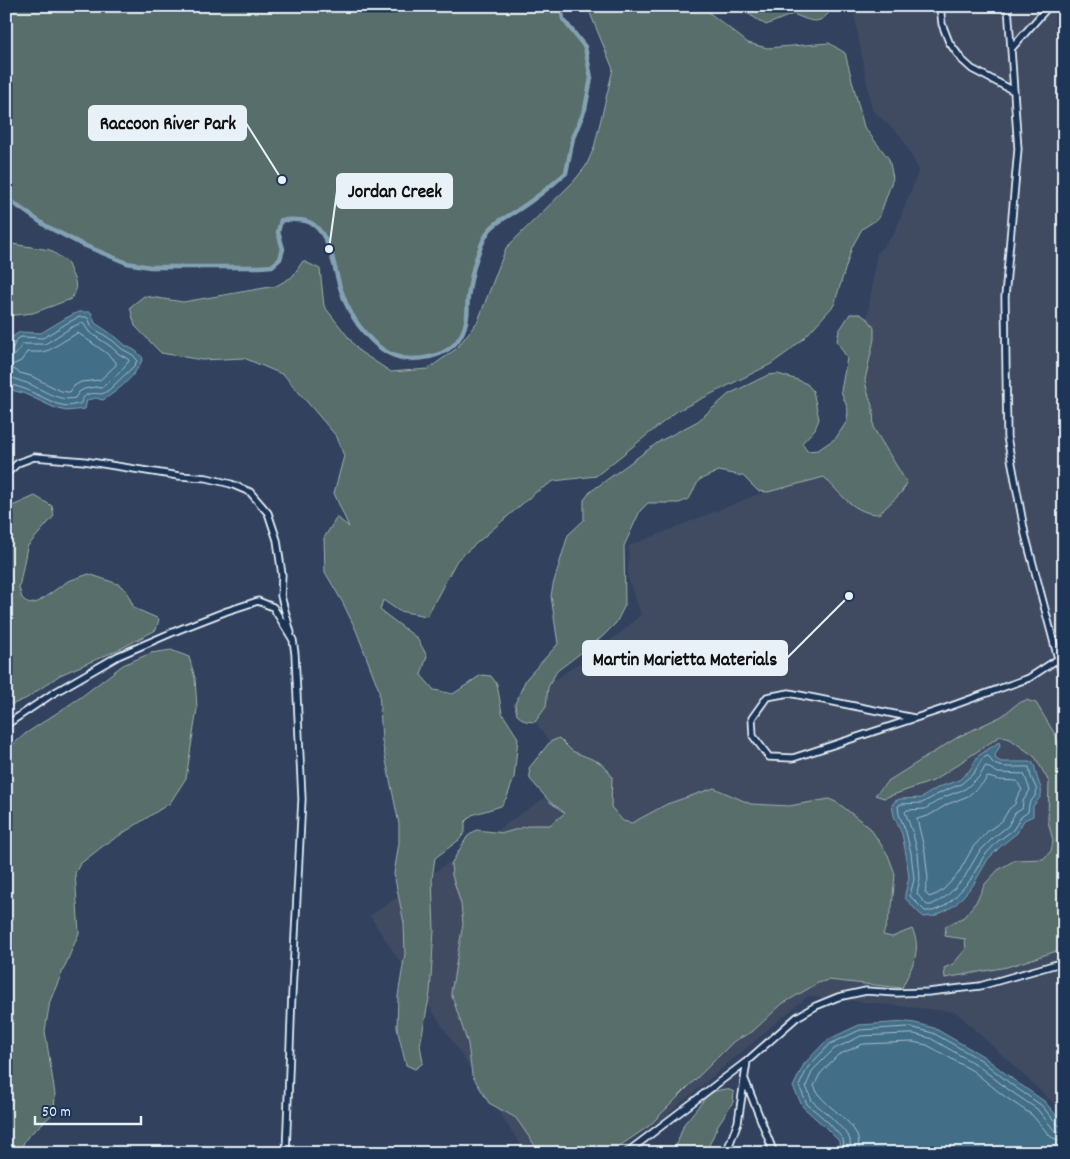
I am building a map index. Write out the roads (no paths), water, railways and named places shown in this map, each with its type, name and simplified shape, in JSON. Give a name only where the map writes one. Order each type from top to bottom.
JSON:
[{"type":"lane","points":[[940,6],[942,24],[950,42],[962,60],[972,69],[1014,92]]},
{"type":"lane","points":[[1008,6],[1018,149],[1005,298],[1007,437],[1025,534],[1061,658],[1064,681]]},
{"type":"lane","points":[[1011,49],[1049,6]]},
{"type":"lane","points":[[6,474],[18,462],[34,456],[84,461],[179,476],[207,478],[231,484],[250,492],[268,513],[277,540],[282,574],[281,596],[293,640],[302,799],[286,1153]]},
{"type":"lane","points":[[6,725],[52,694],[118,656],[243,605],[258,601],[273,607],[293,640]]},
{"type":"lane","points":[[914,718],[789,693],[768,697],[752,718],[753,736],[769,757],[794,758],[914,718],[1029,678],[1061,658]]},
{"type":"lane","points":[[626,1153],[746,1061],[797,1018],[816,1006],[838,997],[866,991],[928,992],[980,986],[1064,962]]},
{"type":"lane","points":[[726,1153],[738,1122],[746,1061]]},
{"type":"lane","points":[[744,1078],[774,1153]]},
{"type":"water","points":[[78,312],[91,312],[95,323],[136,351],[143,358],[136,371],[126,382],[103,400],[96,398],[87,400],[85,409],[66,411],[11,390],[6,386],[6,352],[12,337],[20,332],[41,333]]},
{"type":"water","points":[[999,742],[1000,746],[995,755],[996,759],[1001,762],[1032,762],[1034,766],[1041,795],[1033,806],[1033,816],[1024,820],[1017,833],[988,859],[973,885],[956,904],[934,916],[924,917],[905,898],[909,878],[906,854],[902,834],[894,816],[892,805],[900,799],[921,798],[939,787],[959,780],[970,770],[978,756]]},
{"type":"water","points":[[907,1022],[934,1028],[983,1056],[1044,1101],[1064,1124],[1064,1153],[840,1153],[839,1141],[803,1107],[793,1087],[804,1064],[827,1040],[859,1025]]},
{"type":"waterway","points":[[6,198],[46,226],[81,244],[127,263],[150,267],[272,266],[280,259],[283,249],[278,232],[281,220],[307,221],[314,225],[325,238],[332,255],[345,301],[366,335],[387,352],[398,357],[410,359],[440,354],[455,344],[465,327],[472,272],[488,232],[498,222],[531,201],[566,173],[573,138],[585,109],[591,78],[585,47],[563,19],[561,6]]},
{"type":"waterway","points":[[6,16],[9,22],[6,43]]},
{"type":"place","name":"Raccoon River Park","points":[[282,180]]},
{"type":"place","name":"Jordan Creek","points":[[329,249]]},
{"type":"place","name":"Martin Marietta Materials","points":[[849,596]]}]
